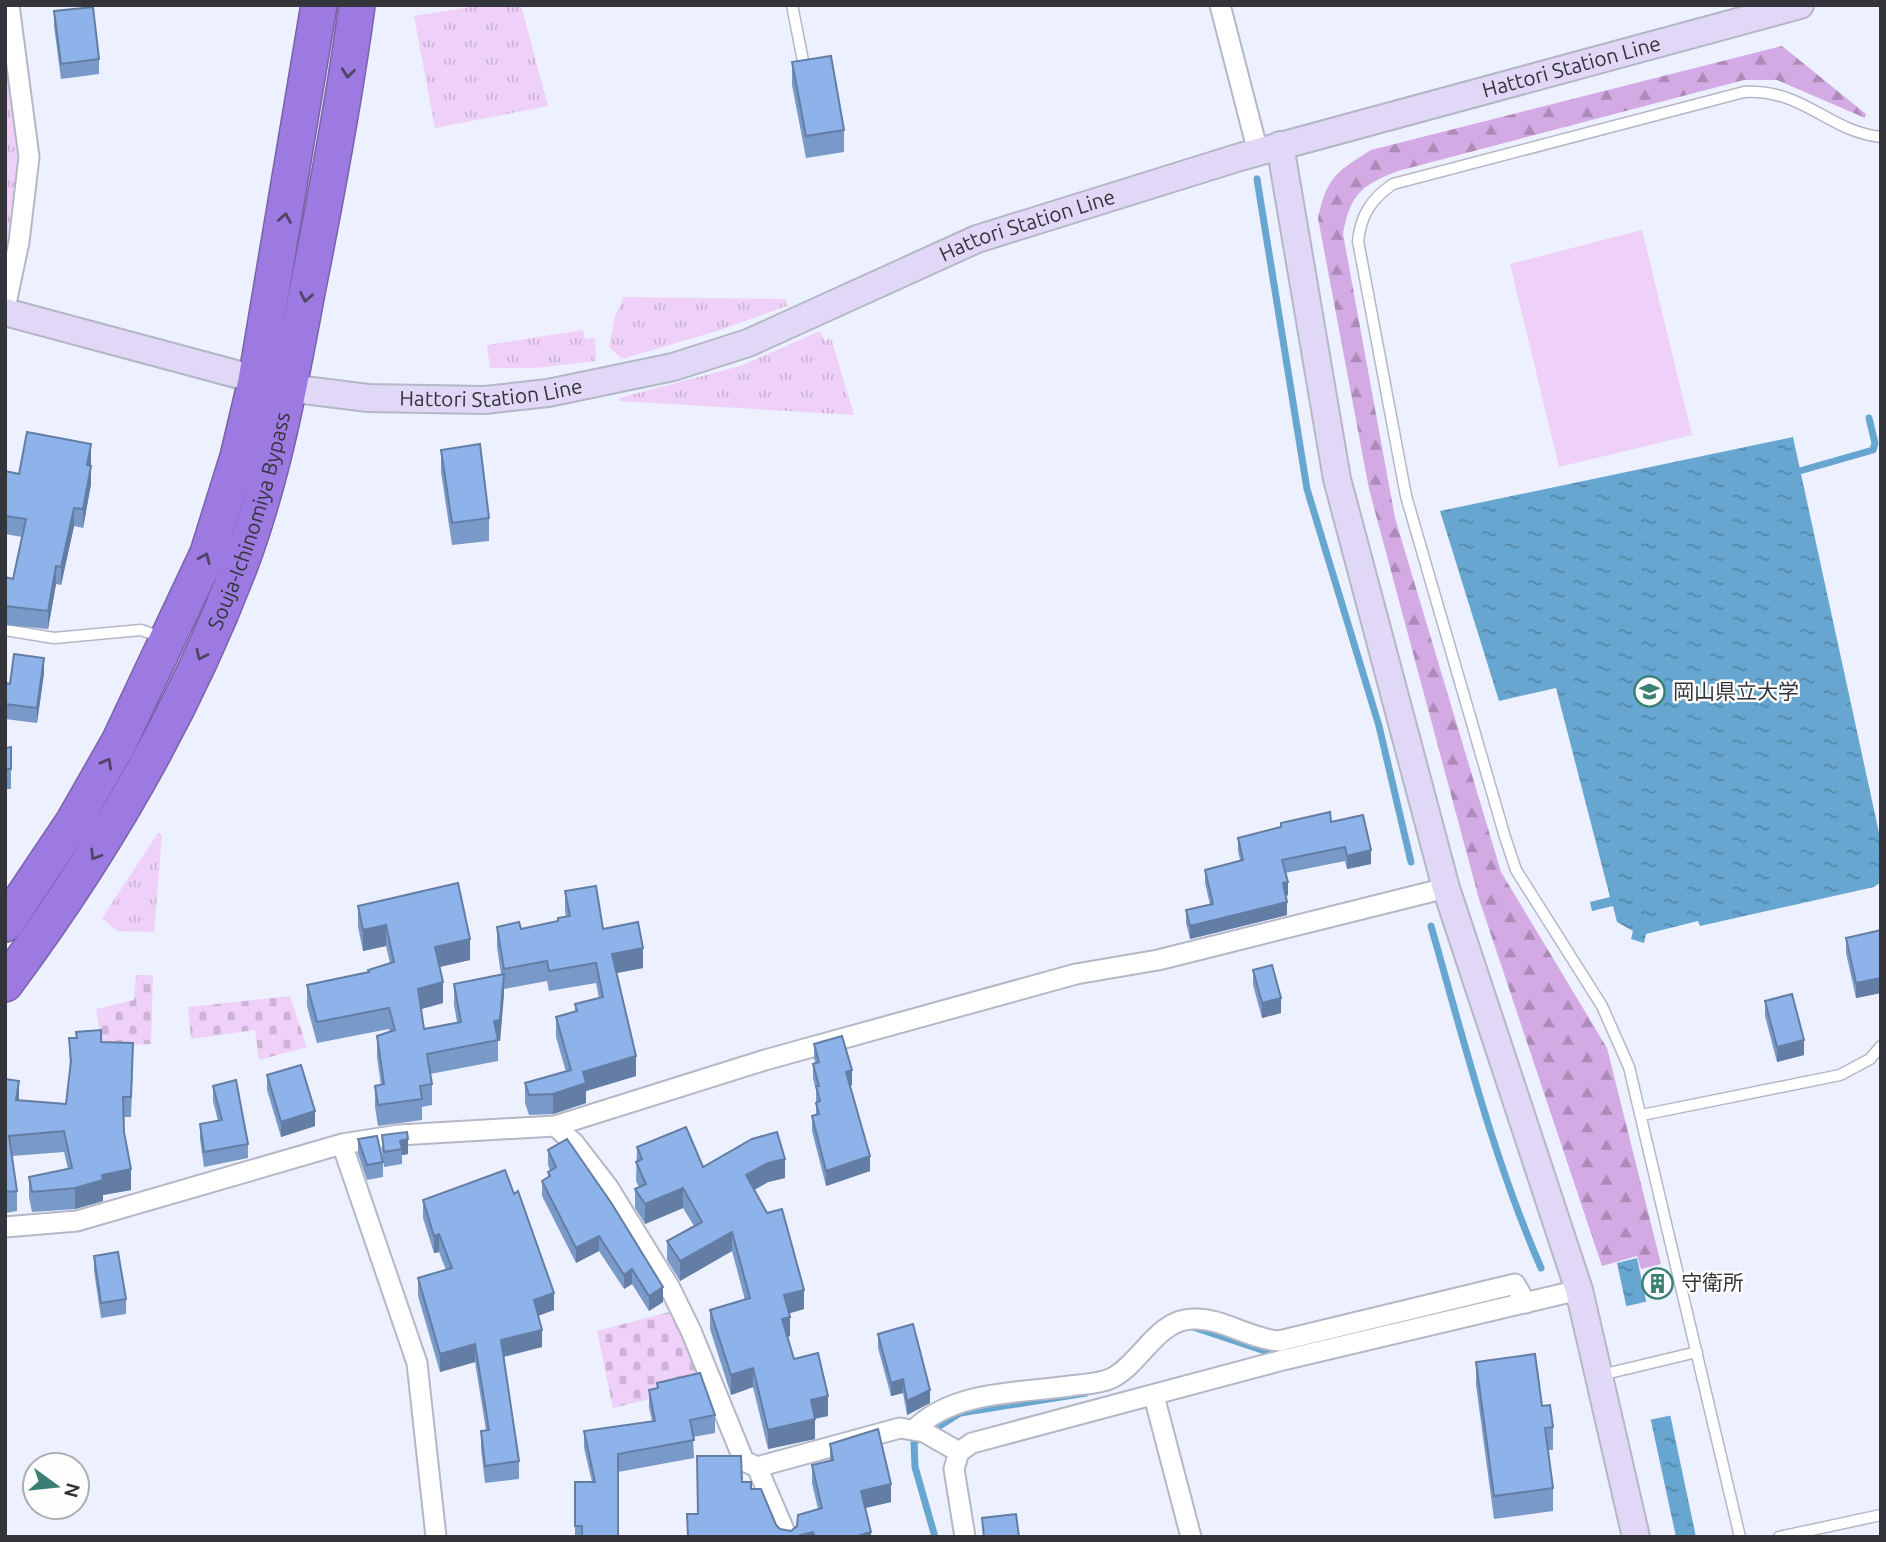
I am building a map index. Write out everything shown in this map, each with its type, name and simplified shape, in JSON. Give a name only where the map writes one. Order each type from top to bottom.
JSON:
[{"type":"highway","name":"Souja-Ichinomiya Bypass","points":[[5,984],[59,911],[153,755],[241,562],[272,459],[272,384],[319,5]]},
{"type":"highway","name":"Souja-Ichinomiya Bypass","points":[[5,924],[80,810],[119,741],[208,553],[238,457],[272,384],[346,87],[357,5]]},
{"type":"street","points":[[1220,5],[1269,148],[1337,479],[1446,888],[1579,1290],[1636,1537]]},
{"type":"street","name":"Hattori Station Line","points":[[5,310],[272,384],[368,398],[485,400],[601,384],[673,367],[748,343],[977,239],[1269,148],[1749,12],[1800,5]]},
{"type":"street","points":[[5,310],[19,242],[29,157],[8,9]]},
{"type":"street","points":[[5,1227],[77,1221],[342,1144],[399,1135],[555,1126],[765,1060],[1076,974],[1171,957],[1446,888]]},
{"type":"street","points":[[555,1126],[574,1143],[608,1187],[670,1288],[691,1331],[744,1461],[757,1466],[900,1428],[923,1433],[959,1452]]},
{"type":"street","points":[[342,1144],[417,1363],[436,1537]]},
{"type":"street","points":[[965,1537],[954,1469],[959,1452],[972,1443],[1154,1396],[1281,1350],[1526,1303],[1579,1290]]},
{"type":"street","points":[[923,1433],[941,1410],[970,1399],[1111,1378],[1176,1321],[1193,1318],[1211,1321],[1281,1350]]},
{"type":"street","points":[[1154,1396],[1191,1537]]},
{"type":"street","points":[[757,1466],[787,1537]]},
{"type":"lane","points":[[792,5],[804,71]]},
{"type":"lane","points":[[1740,1537],[1629,1068],[1614,1031],[1516,870],[1406,496],[1357,241],[1360,221],[1378,194],[1403,180],[1744,92],[1779,93],[1833,120],[1881,136]]},
{"type":"lane","points":[[5,630],[66,638],[141,630],[167,639]]},
{"type":"lane","points":[[1642,1115],[1840,1075],[1870,1059],[1881,1046]]},
{"type":"lane","points":[[1601,1376],[1697,1352]]},
{"type":"lane","points":[[1779,1537],[1881,1515]]},
{"type":"green space","points":[[483,5],[521,5],[548,106],[435,128],[414,16]]},
{"type":"green space","points":[[1782,46],[1866,114],[1865,118],[1777,80],[1744,80],[1398,171],[1375,181],[1360,193],[1349,209],[1343,234],[1395,518],[1501,872],[1607,1048],[1661,1264],[1641,1269],[1637,1256],[1602,1266],[1479,899],[1369,489],[1318,218],[1329,184],[1341,170],[1371,150]]},
{"type":"green space","points":[[5,48],[18,164],[16,203],[12,202],[9,217],[14,219],[5,259]]},
{"type":"green space","points":[[1642,230],[1692,435],[1559,467],[1510,264]]},
{"type":"green space","points":[[624,297],[785,299],[787,306],[717,331],[622,359],[609,347],[615,316]]},
{"type":"green space","points":[[583,330],[585,339],[595,338],[596,361],[536,368],[490,368],[487,345]]},
{"type":"green space","points":[[820,331],[825,341],[831,338],[854,415],[620,401],[619,398],[740,366]]},
{"type":"green space","points":[[158,833],[162,835],[154,932],[117,931],[102,918]]},
{"type":"green space","points":[[136,975],[153,975],[151,1044],[106,1046],[102,1044],[96,1009],[134,1000]]},
{"type":"green space","points":[[290,996],[307,1047],[259,1060],[255,1030],[191,1039],[188,1007]]},
{"type":"green space","points":[[673,1311],[702,1386],[613,1408],[597,1331]]},
{"type":"water","points":[[1793,437],[1881,842],[1881,882],[1874,887],[1700,926],[1698,921],[1646,934],[1644,943],[1631,939],[1633,931],[1617,922],[1613,906],[1592,911],[1590,902],[1610,897],[1556,688],[1499,701],[1440,511]]},
{"type":"water","points":[[1637,1258],[1696,1537],[1676,1537],[1617,1263]]},
{"type":"pier","points":[[1649,1301],[1673,1415],[1649,1420],[1623,1307]]},
{"type":"building","points":[[93,7],[99,59],[61,64],[54,11]]},
{"type":"building","points":[[831,56],[844,130],[806,136],[792,62]]},
{"type":"building","points":[[27,432],[91,444],[87,465],[91,466],[83,509],[74,508],[61,567],[56,566],[48,611],[5,606],[5,577],[13,579],[26,519],[5,516],[5,471],[19,474]]},
{"type":"building","points":[[480,444],[489,518],[452,523],[441,450]]},
{"type":"building","points":[[14,654],[44,658],[37,708],[5,704],[5,683],[10,684]]},
{"type":"building","points":[[11,747],[11,769],[5,769],[5,748]]},
{"type":"building","points":[[1330,812],[1331,822],[1363,815],[1371,850],[1347,856],[1345,847],[1282,860],[1288,882],[1283,883],[1287,902],[1190,926],[1186,910],[1213,904],[1205,870],[1243,860],[1238,838],[1281,827],[1281,823]]},
{"type":"building","points":[[458,883],[470,939],[435,947],[443,982],[418,989],[424,1029],[461,1022],[454,984],[504,974],[500,1020],[494,1021],[498,1040],[427,1054],[432,1084],[420,1086],[422,1099],[378,1105],[375,1086],[384,1084],[377,1036],[395,1030],[389,1008],[317,1022],[307,985],[369,972],[368,970],[394,962],[386,925],[363,930],[358,906]]},
{"type":"building","points":[[596,886],[603,929],[638,922],[643,948],[612,954],[636,1056],[583,1072],[586,1083],[553,1094],[529,1095],[525,1083],[571,1070],[556,1017],[577,1011],[575,1004],[603,997],[596,963],[549,971],[547,961],[504,969],[497,927],[519,922],[521,929],[558,921],[558,918],[570,916],[565,891]]},
{"type":"building","points":[[1881,930],[1881,978],[1856,983],[1846,938]]},
{"type":"building","points":[[1272,965],[1281,998],[1262,1003],[1253,970]]},
{"type":"building","points":[[1792,994],[1804,1040],[1777,1047],[1765,1001]]},
{"type":"building","points":[[101,1030],[101,1042],[133,1043],[131,1097],[123,1097],[124,1132],[131,1169],[102,1175],[103,1180],[75,1188],[32,1192],[29,1177],[72,1168],[64,1131],[9,1136],[17,1191],[5,1192],[5,1079],[19,1081],[16,1100],[66,1104],[71,1061],[69,1038],[77,1038],[76,1032]]},
{"type":"building","points":[[842,1036],[852,1070],[846,1072],[870,1156],[826,1171],[812,1116],[819,1114],[816,1103],[820,1101],[813,1064],[819,1062],[814,1044]]},
{"type":"building","points":[[301,1065],[315,1111],[281,1122],[267,1075]]},
{"type":"building","points":[[236,1080],[248,1144],[204,1152],[200,1124],[222,1120],[213,1086]]},
{"type":"building","points":[[686,1127],[703,1167],[752,1139],[777,1132],[785,1159],[768,1163],[746,1175],[767,1213],[782,1209],[804,1290],[784,1295],[790,1317],[782,1319],[794,1359],[818,1353],[828,1396],[811,1400],[815,1419],[768,1430],[753,1368],[731,1375],[710,1310],[750,1298],[732,1232],[680,1261],[667,1241],[702,1222],[683,1188],[645,1204],[635,1189],[646,1184],[636,1162],[642,1159],[637,1147]]},
{"type":"building","points":[[407,1132],[408,1139],[400,1141],[402,1149],[384,1152],[382,1135]]},
{"type":"building","points":[[377,1136],[383,1162],[367,1165],[358,1139]]},
{"type":"building","points":[[567,1139],[612,1204],[663,1287],[649,1296],[632,1269],[624,1275],[599,1236],[576,1248],[542,1181],[550,1176],[548,1172],[556,1167],[548,1150]]},
{"type":"building","points":[[505,1170],[514,1194],[518,1191],[554,1293],[534,1300],[542,1330],[501,1340],[519,1461],[485,1466],[481,1431],[489,1430],[475,1344],[440,1354],[418,1278],[452,1268],[439,1234],[434,1236],[423,1200]]},
{"type":"building","points":[[118,1252],[126,1299],[101,1303],[94,1256]]},
{"type":"building","points":[[913,1324],[930,1390],[907,1401],[903,1379],[891,1383],[878,1334]]},
{"type":"building","points":[[1535,1354],[1542,1406],[1550,1405],[1553,1427],[1545,1428],[1553,1488],[1494,1496],[1476,1362]]},
{"type":"building","points":[[700,1373],[715,1415],[690,1420],[694,1440],[618,1454],[618,1537],[582,1536],[582,1526],[575,1526],[575,1482],[595,1482],[584,1431],[655,1421],[649,1390],[658,1388],[657,1383]]},
{"type":"building","points":[[878,1429],[891,1484],[861,1491],[871,1532],[854,1537],[815,1537],[813,1532],[794,1537],[688,1537],[687,1514],[698,1514],[697,1456],[741,1456],[742,1482],[751,1482],[751,1489],[761,1489],[776,1525],[780,1529],[791,1531],[797,1526],[798,1515],[822,1508],[812,1465],[833,1460],[830,1444]]},
{"type":"building","points":[[1016,1514],[1019,1537],[984,1537],[982,1518]]},
{"type":"waterway","points":[[1257,179],[1307,489],[1379,726],[1411,862]]},
{"type":"waterway","points":[[1796,472],[1873,450],[1875,443],[1869,418]]},
{"type":"waterway","points":[[1431,926],[1494,1142],[1541,1268]]},
{"type":"waterway","points":[[1193,1327],[1265,1351],[1279,1349]]},
{"type":"waterway","points":[[935,1537],[915,1467],[914,1442],[960,1413],[1086,1393]]},
{"type":"place","name":"岡山県立大学","points":[[1650,692]]},
{"type":"place","name":"守衛所","points":[[1658,1283]]}]
